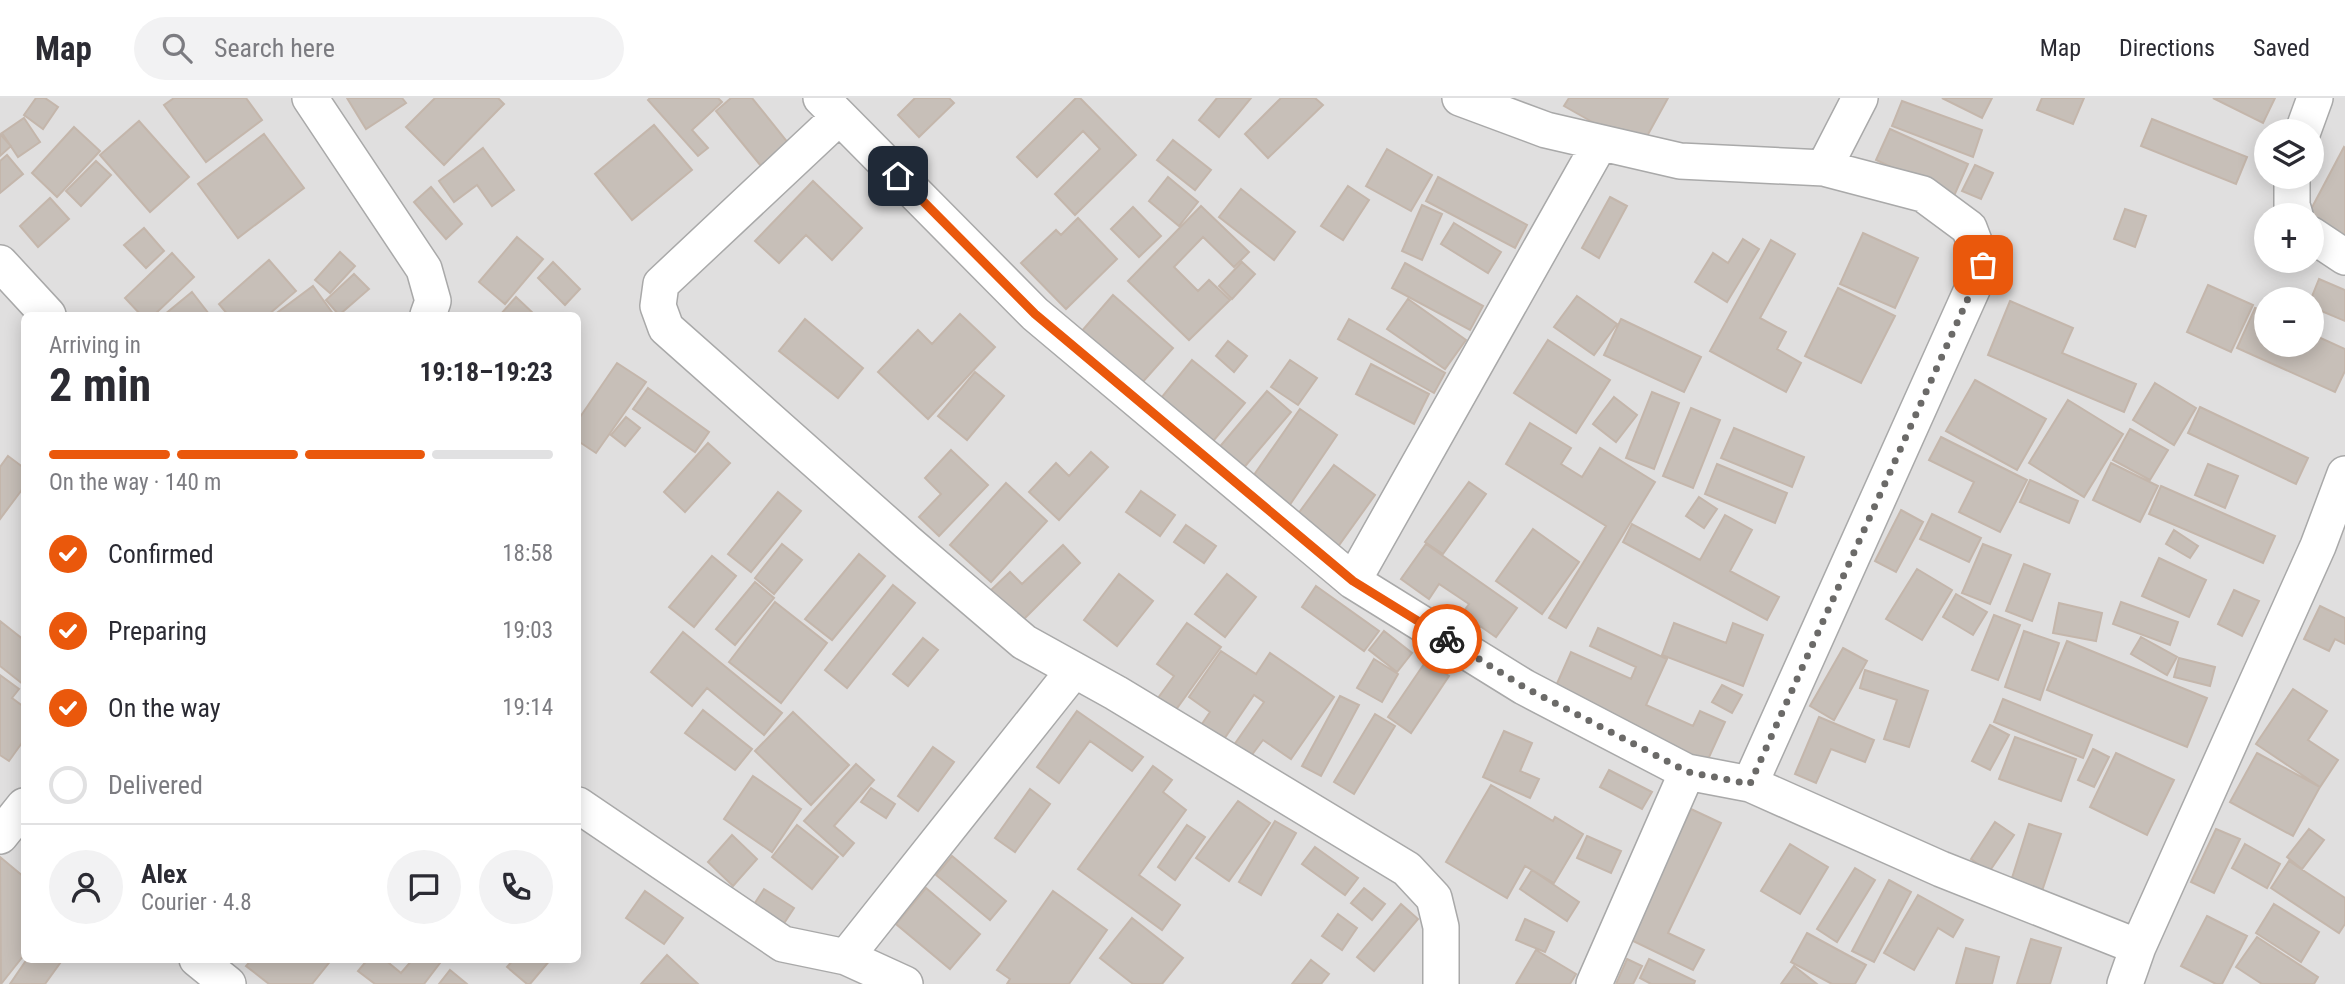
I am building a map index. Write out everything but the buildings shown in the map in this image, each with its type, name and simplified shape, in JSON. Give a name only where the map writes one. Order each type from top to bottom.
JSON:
[{"type":"street","points":[[310,98],[424,269],[433,301],[429,312]]},
{"type":"street","points":[[1460,98],[1546,130],[1680,161],[1824,168],[1923,194],[1969,228],[1983,265],[1750,784]]},
{"type":"street","points":[[1824,168],[1860,98]]},
{"type":"street","points":[[2307,119],[2315,98]]},
{"type":"street","points":[[1441,984],[1441,927],[1434,898],[1407,869],[1024,642],[666,328],[658,306],[661,284],[830,107],[1035,314],[1353,581],[1524,687],[1688,772],[1750,784],[1941,869],[2138,947]]},
{"type":"street","points":[[1353,581],[1600,143]]},
{"type":"street","points":[[2324,243],[2345,257]]},
{"type":"street","points":[[0,264],[45,312]]},
{"type":"street","points":[[2125,984],[2138,947],[2318,546],[2345,474]]},
{"type":"street","points":[[846,957],[1074,670]]},
{"type":"street","points":[[1594,984],[1688,772]]},
{"type":"street","points":[[581,807],[783,944],[846,957],[905,984]]},
{"type":"street","points":[[202,963],[228,984]]},
{"type":"shaded area","points":[[0,98],[2345,98],[2345,984],[0,984]]},
{"type":"way so far","points":[[1447,639],[1524,687],[1688,772],[1750,784],[1983,265]]},
{"type":"route","points":[[898,176],[1035,314],[1353,581],[1447,639]]}]
